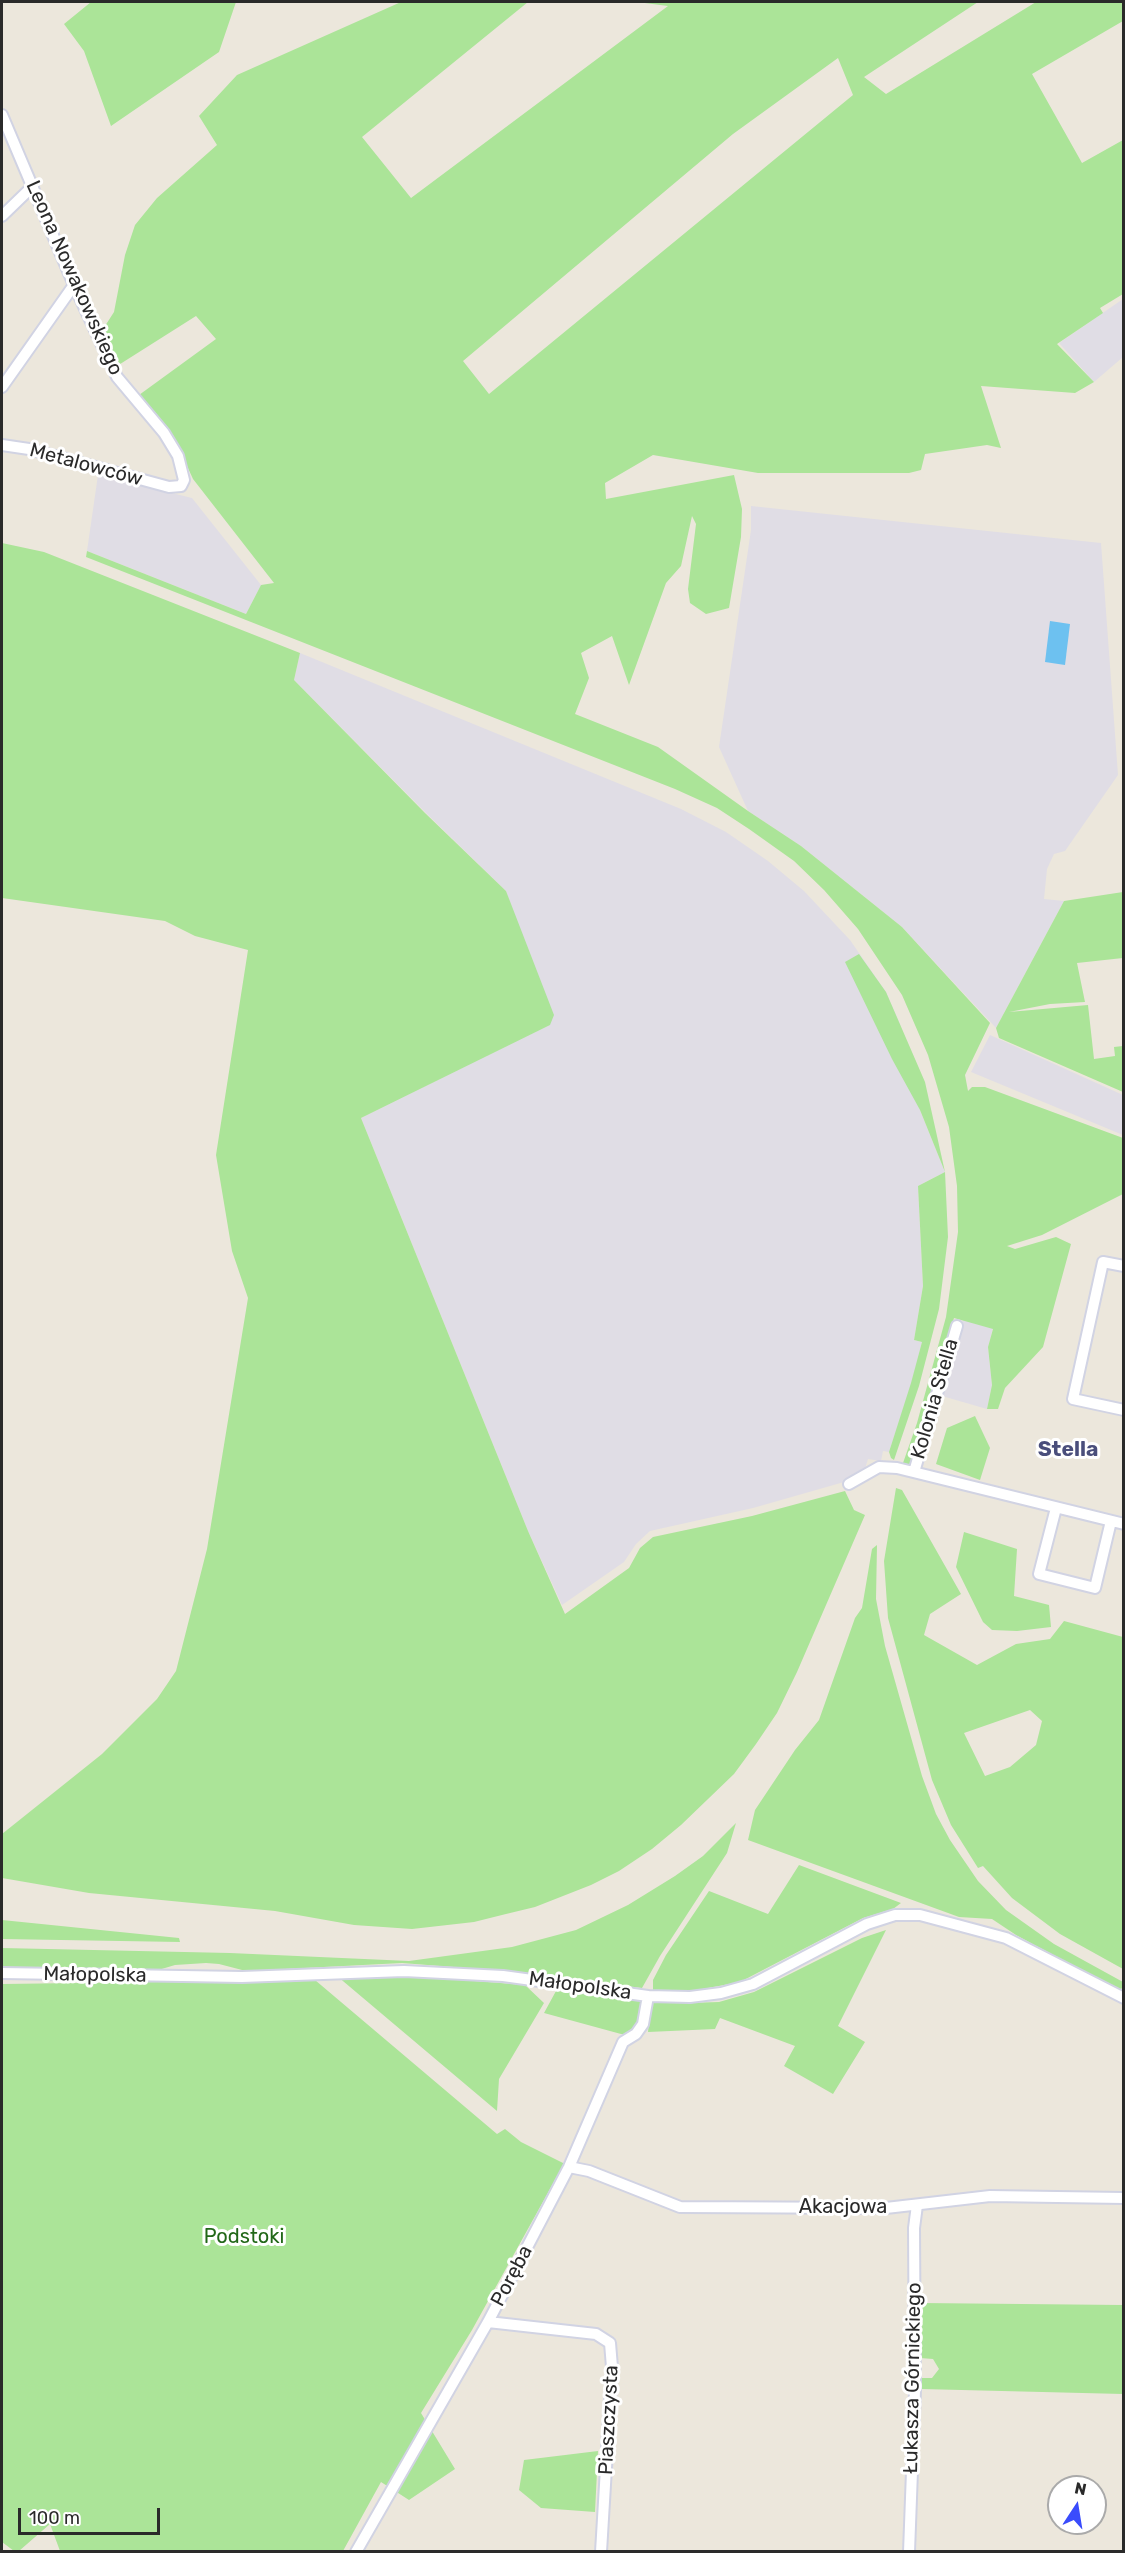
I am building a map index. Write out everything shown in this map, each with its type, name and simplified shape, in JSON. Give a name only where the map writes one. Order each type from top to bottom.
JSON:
[{"type":"street","name":"Leona Nowakowskiego","points":[[2,115],[74,285],[117,377],[159,426],[178,456],[184,480],[181,486],[169,487]]},
{"type":"street","points":[[2,216],[33,186]]},
{"type":"street","points":[[2,387],[74,285]]},
{"type":"street","name":"Metalowców","points":[[2,445],[28,449],[169,487]]},
{"type":"street","points":[[1124,1266],[1103,1262],[1073,1399],[1124,1410]]},
{"type":"street","name":"Kolonia Stella","points":[[914,1472],[957,1326]]},
{"type":"street","name":"Kolonia Stella","points":[[849,1484],[879,1467],[914,1472],[1124,1524]]},
{"type":"street","points":[[1056,1508],[1039,1574],[1095,1588],[1111,1521]]},
{"type":"street","name":"Małopolska","points":[[2,1973],[242,1977],[404,1971],[503,1976],[648,1996],[690,1996],[720,1993],[753,1984],[867,1924],[895,1915],[920,1915],[1006,1938],[1124,1998]]},
{"type":"street","name":"Poręba","points":[[356,2552],[488,2322],[569,2166],[623,2042],[636,2034],[643,2024],[648,1996]]},
{"type":"street","name":"Akacjowa","points":[[569,2166],[589,2171],[680,2207],[864,2208],[917,2205],[990,2196],[1124,2198]]},
{"type":"street","name":"Łukasza Górnickiego","points":[[909,2552],[915,2390],[914,2228],[917,2205]]},
{"type":"street","name":"Piaszczysta","points":[[488,2322],[596,2334],[610,2343],[612,2367],[601,2552]]},
{"type":"shaded area","points":[[1123,299],[1123,357],[1094,382],[1059,343]]},
{"type":"shaded area","points":[[98,475],[192,498],[261,585],[246,614],[87,551]]},
{"type":"shaded area","points":[[751,506],[1101,543],[1118,775],[1065,851],[1054,854],[1047,869],[1044,899],[1064,901],[996,1028],[902,927],[801,846],[748,811],[719,747],[751,530]]},
{"type":"shaded area","points":[[300,653],[681,809],[726,832],[768,861],[804,891],[850,940],[886,992],[900,1024],[920,1110],[945,1172],[918,1186],[923,1286],[914,1340],[922,1342],[912,1383],[889,1452],[883,1451],[881,1461],[868,1459],[864,1472],[844,1482],[753,1508],[650,1531],[636,1544],[624,1562],[562,1605],[528,1531],[361,1118],[549,1025],[506,891],[294,680]]},
{"type":"shaded area","points":[[990,1035],[1123,1095],[1123,1135],[971,1072]]},
{"type":"shaded area","points":[[963,1319],[993,1328],[988,1347],[992,1385],[987,1409],[942,1396]]},
{"type":"green space","points":[[91,2],[236,2],[219,52],[111,126],[84,51],[64,24]]},
{"type":"green space","points":[[401,2],[528,2],[362,137],[411,198],[668,6],[637,2],[978,2],[864,77],[886,94],[1036,2],[1123,2],[1123,21],[1032,74],[1082,163],[1123,140],[1123,294],[1100,308],[1103,313],[1057,344],[1094,382],[1075,393],[981,386],[1001,448],[987,445],[925,454],[921,470],[909,473],[758,473],[653,455],[605,483],[606,499],[734,475],[742,509],[741,537],[729,608],[706,614],[690,603],[688,589],[696,524],[692,516],[681,566],[666,583],[629,685],[612,636],[581,653],[589,678],[575,714],[658,747],[801,846],[902,927],[990,1023],[965,1075],[968,1091],[972,1087],[985,1087],[1123,1138],[1123,1194],[1042,1235],[1007,1246],[1015,1249],[1056,1237],[1071,1244],[1043,1347],[1005,1388],[998,1409],[987,1409],[992,1385],[988,1347],[993,1329],[954,1318],[911,1465],[903,1463],[917,1423],[946,1317],[958,1232],[957,1186],[949,1127],[928,1055],[902,995],[858,929],[824,890],[794,861],[749,829],[717,808],[675,789],[86,557],[87,551],[246,614],[261,585],[274,583],[193,479],[182,455],[139,395],[216,339],[196,316],[117,366],[103,334],[114,312],[125,255],[135,225],[157,198],[217,145],[199,116],[237,75]],"holes":[[[838,58],[853,95],[489,394],[463,361],[733,134]]]},
{"type":"green space","points":[[2,543],[44,552],[300,653],[294,680],[425,813],[506,891],[554,1015],[550,1025],[361,1118],[528,1531],[565,1614],[629,1568],[640,1548],[653,1537],[752,1516],[845,1491],[854,1510],[865,1515],[777,1713],[734,1774],[681,1825],[652,1849],[619,1871],[591,1885],[535,1907],[474,1922],[412,1929],[354,1925],[275,1911],[89,1893],[2,1878],[2,1834],[102,1754],[157,1699],[176,1671],[207,1549],[248,1298],[232,1251],[216,1155],[248,950],[195,936],[165,921],[2,898]]},
{"type":"green space","points":[[1123,892],[1123,958],[1077,963],[1085,1002],[1050,1004],[1009,1012],[1088,1005],[1094,1059],[1115,1056],[1114,1047],[1123,1046],[1123,1092],[999,1038],[996,1028],[1064,901]]},
{"type":"green space","points":[[859,954],[886,992],[925,1082],[945,1172],[920,1110],[892,1059],[845,962]]},
{"type":"green space","points":[[945,1172],[948,1237],[939,1309],[919,1386],[894,1460],[889,1452],[922,1342],[914,1340],[923,1286],[918,1186]]},
{"type":"green space","points":[[975,1416],[990,1448],[980,1480],[936,1464],[947,1428]]},
{"type":"green space","points":[[896,1488],[902,1490],[961,1594],[930,1614],[924,1635],[977,1665],[1016,1644],[1050,1639],[1064,1621],[1123,1637],[1123,1969],[1060,1934],[1012,1898],[983,1866],[978,1868],[951,1825],[932,1780],[888,1618],[884,1561]],"holes":[[[1030,1710],[1042,1721],[1036,1745],[1010,1767],[985,1776],[964,1733]]]},
{"type":"green space","points":[[964,1532],[1017,1549],[1014,1596],[1049,1605],[1051,1627],[1017,1631],[992,1630],[983,1622],[956,1567]]},
{"type":"green space","points":[[877,1545],[876,1599],[885,1646],[922,1776],[936,1814],[950,1840],[978,1881],[1006,1910],[1054,1944],[1123,1982],[1123,1988],[1118,1990],[1016,1935],[992,1919],[959,1917],[748,1840],[755,1810],[795,1750],[819,1720],[855,1618],[862,1608],[872,1549]]},
{"type":"green space","points":[[736,1823],[727,1853],[660,1956],[642,1988],[505,1971],[402,1963],[246,1971],[206,1963],[175,1965],[155,1971],[2,1968],[2,1948],[230,1953],[409,1961],[512,1947],[576,1930],[628,1905],[703,1856]]},
{"type":"green space","points":[[799,1865],[901,1903],[893,1909],[863,1918],[740,1982],[692,1991],[653,1990],[653,1980],[666,1955],[709,1891],[768,1914]]},
{"type":"green space","points":[[2,1920],[179,1938],[180,1942],[2,1939]]},
{"type":"green space","points":[[886,1930],[838,2026],[865,2042],[833,2094],[784,2066],[795,2046],[720,2018],[715,2029],[648,2032],[651,2004],[655,2000],[689,2003],[719,2002],[754,1992],[862,1938]]},
{"type":"green space","points":[[337,1976],[412,1976],[525,1985],[544,2003],[499,2079],[497,2111]]},
{"type":"green space","name":"Podstoki","points":[[315,1980],[497,2134],[505,2129],[521,2142],[567,2165],[560,2171],[472,2330],[421,2413],[455,2469],[409,2500],[381,2482],[343,2551],[60,2551],[50,2524],[19,2551],[14,2551],[2,2542],[2,1984]]},
{"type":"green space","points":[[556,1991],[639,1997],[644,2002],[637,2027],[626,2034],[621,2034],[544,2013]]},
{"type":"green space","points":[[920,2303],[1123,2305],[1123,2394],[921,2389],[921,2378],[932,2378],[939,2369],[933,2359],[920,2358]]},
{"type":"green space","points":[[598,2451],[595,2512],[541,2508],[519,2490],[524,2460]]},
{"type":"water","points":[[1050,621],[1070,624],[1065,665],[1045,662]]},
{"type":"district","name":"Stella","points":[[1068,1450]]}]
